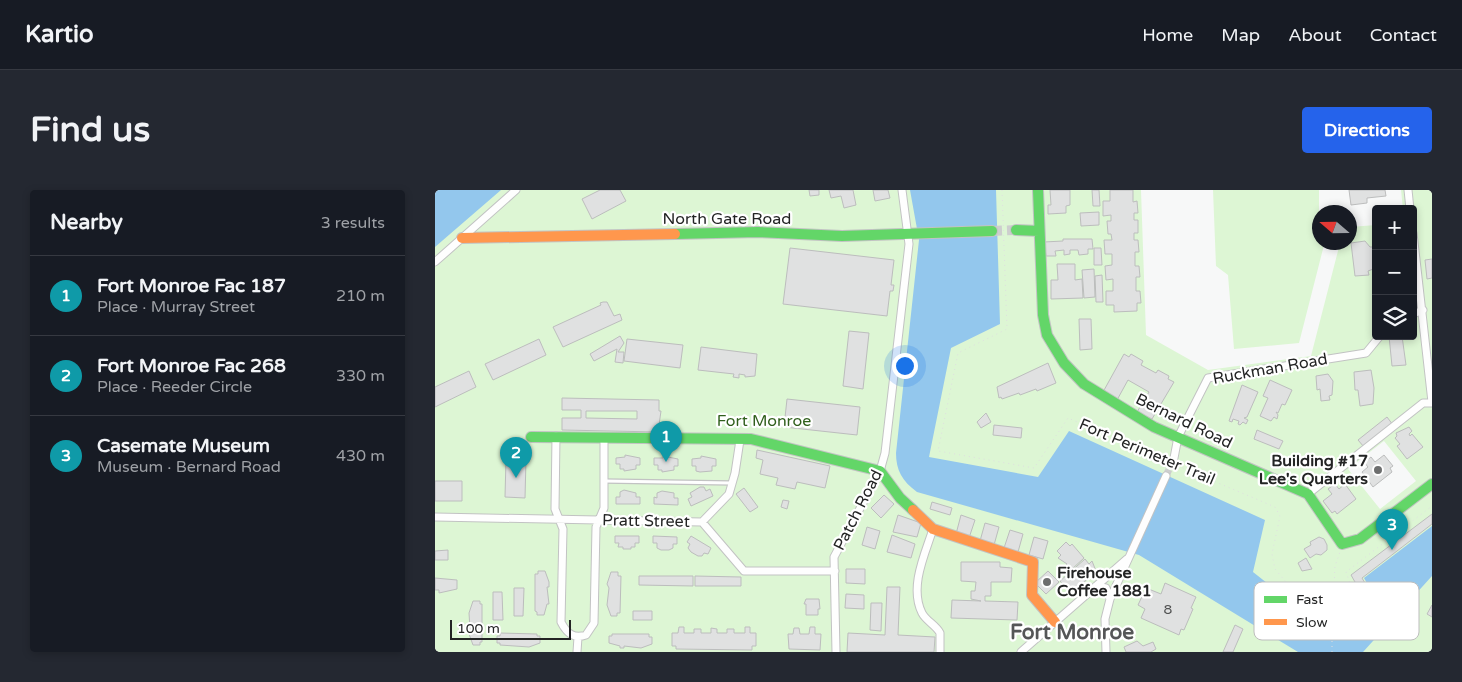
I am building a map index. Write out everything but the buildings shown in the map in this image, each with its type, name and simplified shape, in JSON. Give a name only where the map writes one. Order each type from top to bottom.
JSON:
[{"type":"street","points":[[435,262],[516,190]]},
{"type":"street","name":"Patch Road","points":[[836,652],[834,557],[880,471],[885,453],[912,234],[903,190]]},
{"type":"street","name":"Bernard Road","points":[[1038,190],[1043,315],[1047,334],[1064,363],[1084,384],[1154,427],[1308,494]]},
{"type":"street","points":[[1408,190],[1410,205]]},
{"type":"street","points":[[1016,230],[1039,231]]},
{"type":"street","name":"North Gate Road","points":[[462,238],[758,232],[841,236],[992,231]]},
{"type":"street","points":[[1415,250],[1432,403],[1423,403],[1308,494],[1342,544],[1360,539],[1432,484]]},
{"type":"street","points":[[1417,312],[1423,310]]},
{"type":"street","name":"Ruckman Road","points":[[1174,458],[1178,437],[1208,378],[1366,353],[1377,340]]},
{"type":"street","points":[[531,436],[751,440],[880,471],[900,498],[933,529],[1033,562],[1032,596],[1055,622]]},
{"type":"street","points":[[556,436],[555,509],[563,529],[561,622],[570,634],[578,637],[587,635],[594,623],[596,528],[603,508],[604,438]]},
{"type":"street","points":[[702,522],[729,494],[733,483],[740,440]]},
{"type":"street","points":[[1106,652],[1105,619],[1110,599],[1166,476]]},
{"type":"street","name":"Pratt Street","points":[[435,517],[702,522],[744,571],[835,571]]},
{"type":"street","points":[[933,529],[920,569],[918,600],[923,614],[940,633],[941,652]]},
{"type":"street","points":[[1021,652],[1129,557]]},
{"type":"street","points":[[1096,586],[1106,588],[1110,599]]},
{"type":"street","points":[[577,652],[578,637]]},
{"type":"lane","points":[[604,481],[733,483]]},
{"type":"path","name":"Fort Perimeter Trail","points":[[1002,190],[1007,329],[958,353],[938,451],[1033,468],[1068,418],[1275,507],[1280,516],[1272,554],[1275,569],[1286,582]]},
{"type":"path","name":"Fort Perimeter Trail","points":[[1350,582],[1346,572],[1432,506]]},
{"type":"path","points":[[1334,582],[1335,566],[1342,544]]},
{"type":"green space","name":"Fort Monroe","points":[[494,190],[1141,190],[1146,335],[1208,370],[1311,356],[1338,250],[1357,250],[1357,226],[1372,225],[1372,340],[1417,340],[1417,205],[1403,205],[1401,190],[1432,190],[1432,652],[435,652],[435,244]],"holes":[[[1384,441],[1416,481],[1380,509],[1348,469]]]},
{"type":"green space","points":[[1213,190],[1319,190],[1319,205],[1312,205],[1312,250],[1323,250],[1299,343],[1234,349],[1228,275],[1216,266]]},
{"type":"water","points":[[435,190],[501,190],[435,247]]},
{"type":"water","points":[[910,190],[996,190],[1000,324],[951,348],[929,457],[1038,477],[1069,431],[1265,520],[1253,572],[1266,582],[1254,582],[1254,625],[1139,555],[917,492],[907,484],[897,465],[896,453],[919,240]]},
{"type":"water","points":[[1432,526],[1432,576],[1419,590],[1419,582],[1366,582],[1364,578]]},
{"type":"water","points":[[1278,640],[1374,640],[1363,652],[1298,652]]},
{"type":"tunnel","points":[[992,231],[1016,230]]},
{"type":"tunnel","points":[[1166,476],[1174,458]]},
{"type":"traffic: fast","points":[[1038,190],[1043,315],[1047,335],[1064,363],[1084,384],[1154,427],[1308,494],[1342,544],[1360,539],[1432,484]]},
{"type":"traffic: fast","points":[[1016,230],[1039,231]]},
{"type":"traffic: fast","points":[[675,234],[758,232],[842,236],[992,231]]},
{"type":"traffic: fast","points":[[531,437],[751,439],[880,471],[900,498],[913,510]]},
{"type":"traffic: slow","points":[[462,238],[675,234]]},
{"type":"traffic: slow","points":[[913,510],[933,529],[1033,562],[1032,595],[1055,622]]},
{"type":"place","name":"Fort Monroe Fac 187","points":[[666,462]]},
{"type":"place","name":"Building #17 Lee's Quarters","points":[[1378,470]]},
{"type":"place","name":"Fort Monroe Fac 268","points":[[516,478]]},
{"type":"place","name":"Casemate Museum","points":[[1392,550]]},
{"type":"place","name":"Firehouse Coffee 1881","points":[[1047,582]]},
{"type":"district","name":"Fort Monroe","points":[[1072,632]]}]
